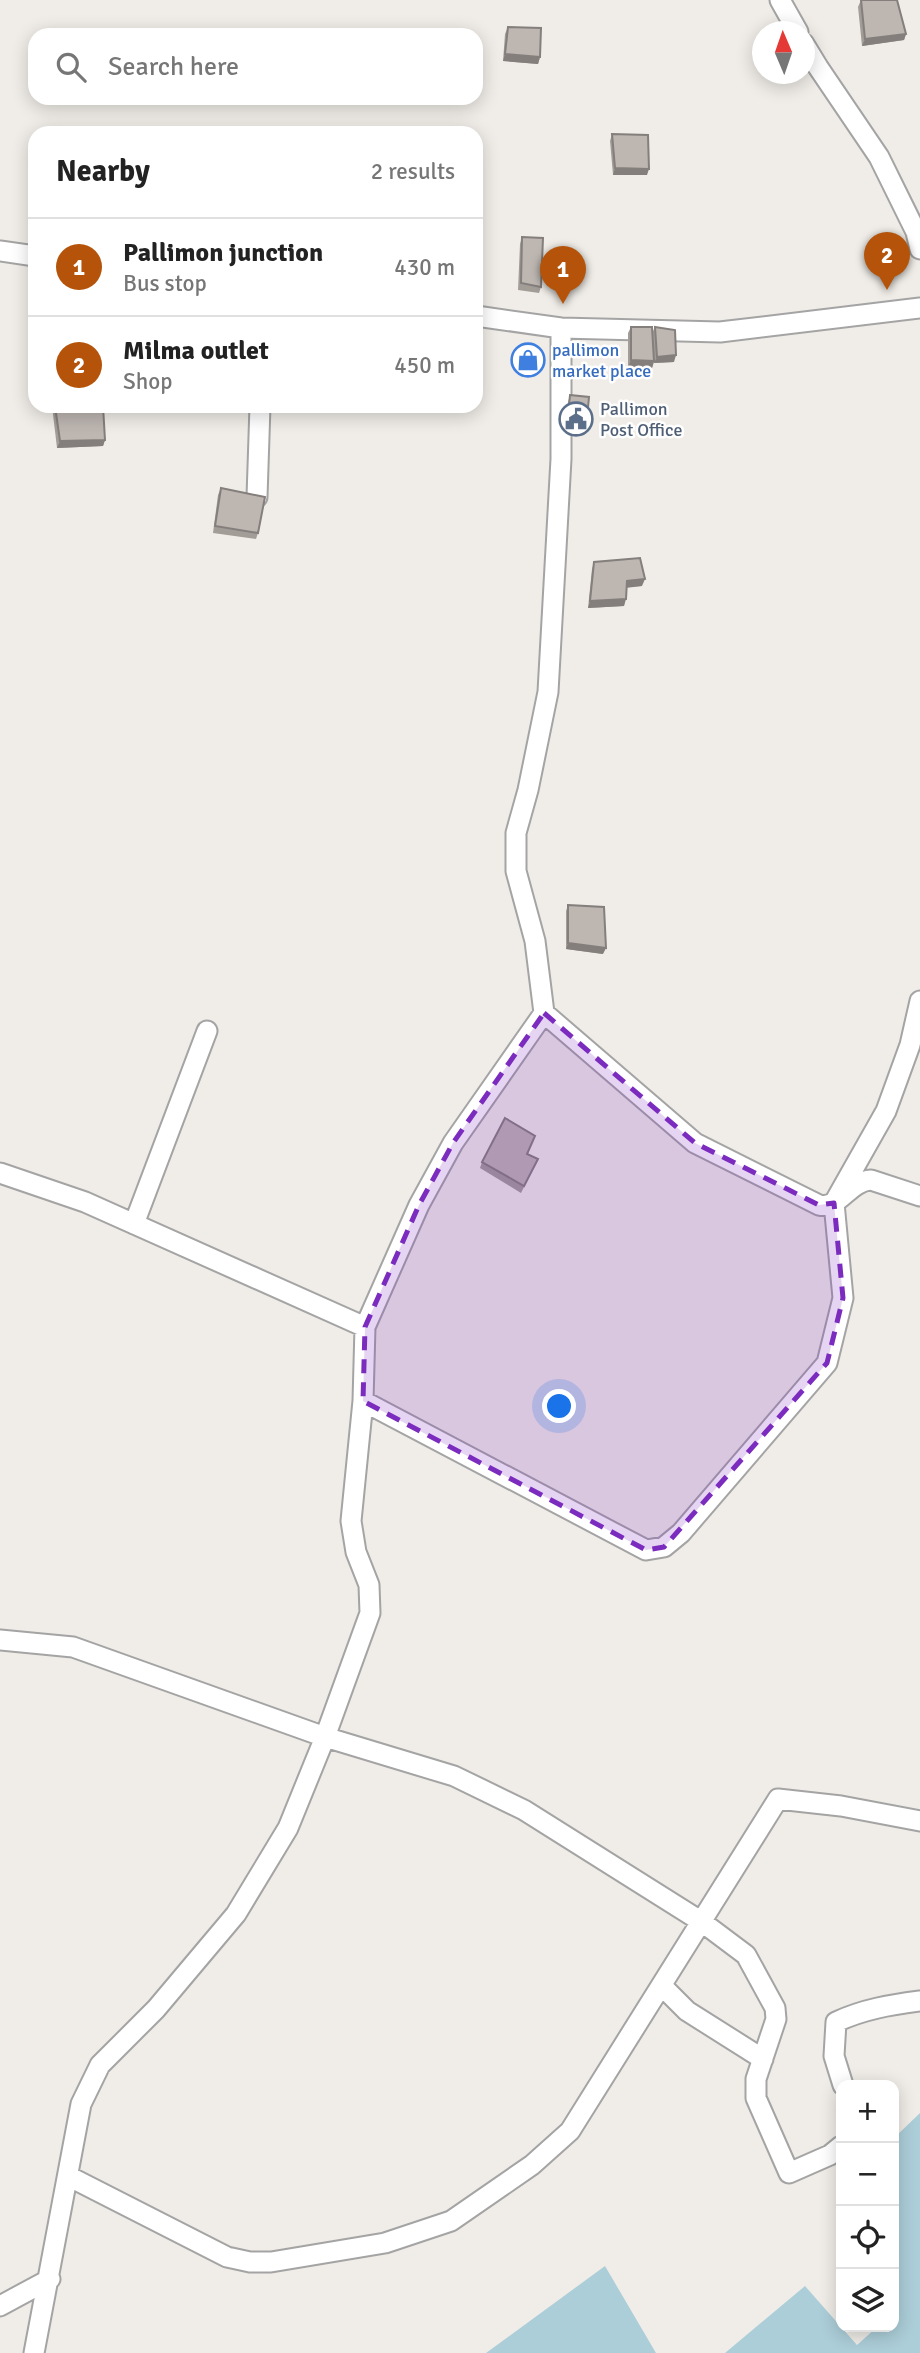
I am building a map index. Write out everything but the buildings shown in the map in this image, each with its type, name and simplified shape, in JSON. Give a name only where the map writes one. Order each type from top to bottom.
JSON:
[{"type":"street","points":[[780,0],[791,21]]},
{"type":"street","points":[[815,62],[879,157],[916,232],[920,249]]},
{"type":"street","points":[[0,251],[28,255]]},
{"type":"street","points":[[483,317],[561,328],[720,332],[920,308]]},
{"type":"street","points":[[34,2353],[82,2104],[100,2065],[156,2009],[236,1914],[288,1828],[325,1737],[370,1613],[369,1585],[356,1552],[351,1521],[363,1401],[365,1327],[419,1205],[453,1143],[544,1013],[535,941],[516,871],[516,833],[528,790],[548,692],[561,459],[561,328]]},
{"type":"street","points":[[257,497],[260,413]]},
{"type":"street","points":[[363,1401],[646,1550],[664,1547],[681,1534],[827,1363],[843,1298],[834,1203],[886,1111],[910,1045],[920,1001]]},
{"type":"street","points":[[544,1013],[695,1143],[819,1205],[825,1207],[834,1203],[856,1184],[872,1180],[920,1196]]},
{"type":"street","points":[[134,1224],[207,1031]]},
{"type":"street","points":[[0,1172],[85,1202],[365,1327]]},
{"type":"street","points":[[0,1640],[73,1647],[325,1737],[454,1776],[524,1810],[702,1922],[746,1955],[775,2008],[776,2019],[756,2079],[756,2098],[789,2173],[836,2150]]},
{"type":"street","points":[[68,2176],[227,2257],[250,2262],[271,2262],[385,2243],[451,2221],[532,2165],[570,2131],[778,1798],[841,1806],[920,1821]]},
{"type":"street","points":[[662,1986],[687,2011],[762,2059]]},
{"type":"street","points":[[842,2080],[834,2056],[836,2022],[888,2004],[920,2001]]},
{"type":"street","points":[[0,2306],[50,2279]]},
{"type":"highlighted area","points":[[544,1013],[695,1143],[819,1205],[834,1203],[843,1298],[827,1363],[664,1547],[646,1550],[363,1401],[365,1327],[419,1205],[453,1143]]},
{"type":"water","points":[[920,2113],[920,2353],[725,2353],[805,2286],[836,2321],[836,2332],[846,2332],[857,2345],[871,2332],[899,2332],[899,2133]]},
{"type":"water","points":[[605,2266],[656,2353],[486,2353]]},
{"type":"place","name":"Milma outlet","points":[[887,290]]},
{"type":"place","name":"Pallimon junction","points":[[563,304]]},
{"type":"place","name":"pallimon market place","points":[[528,360]]},
{"type":"place","name":"Pallimon Post Office","points":[[576,419]]}]
